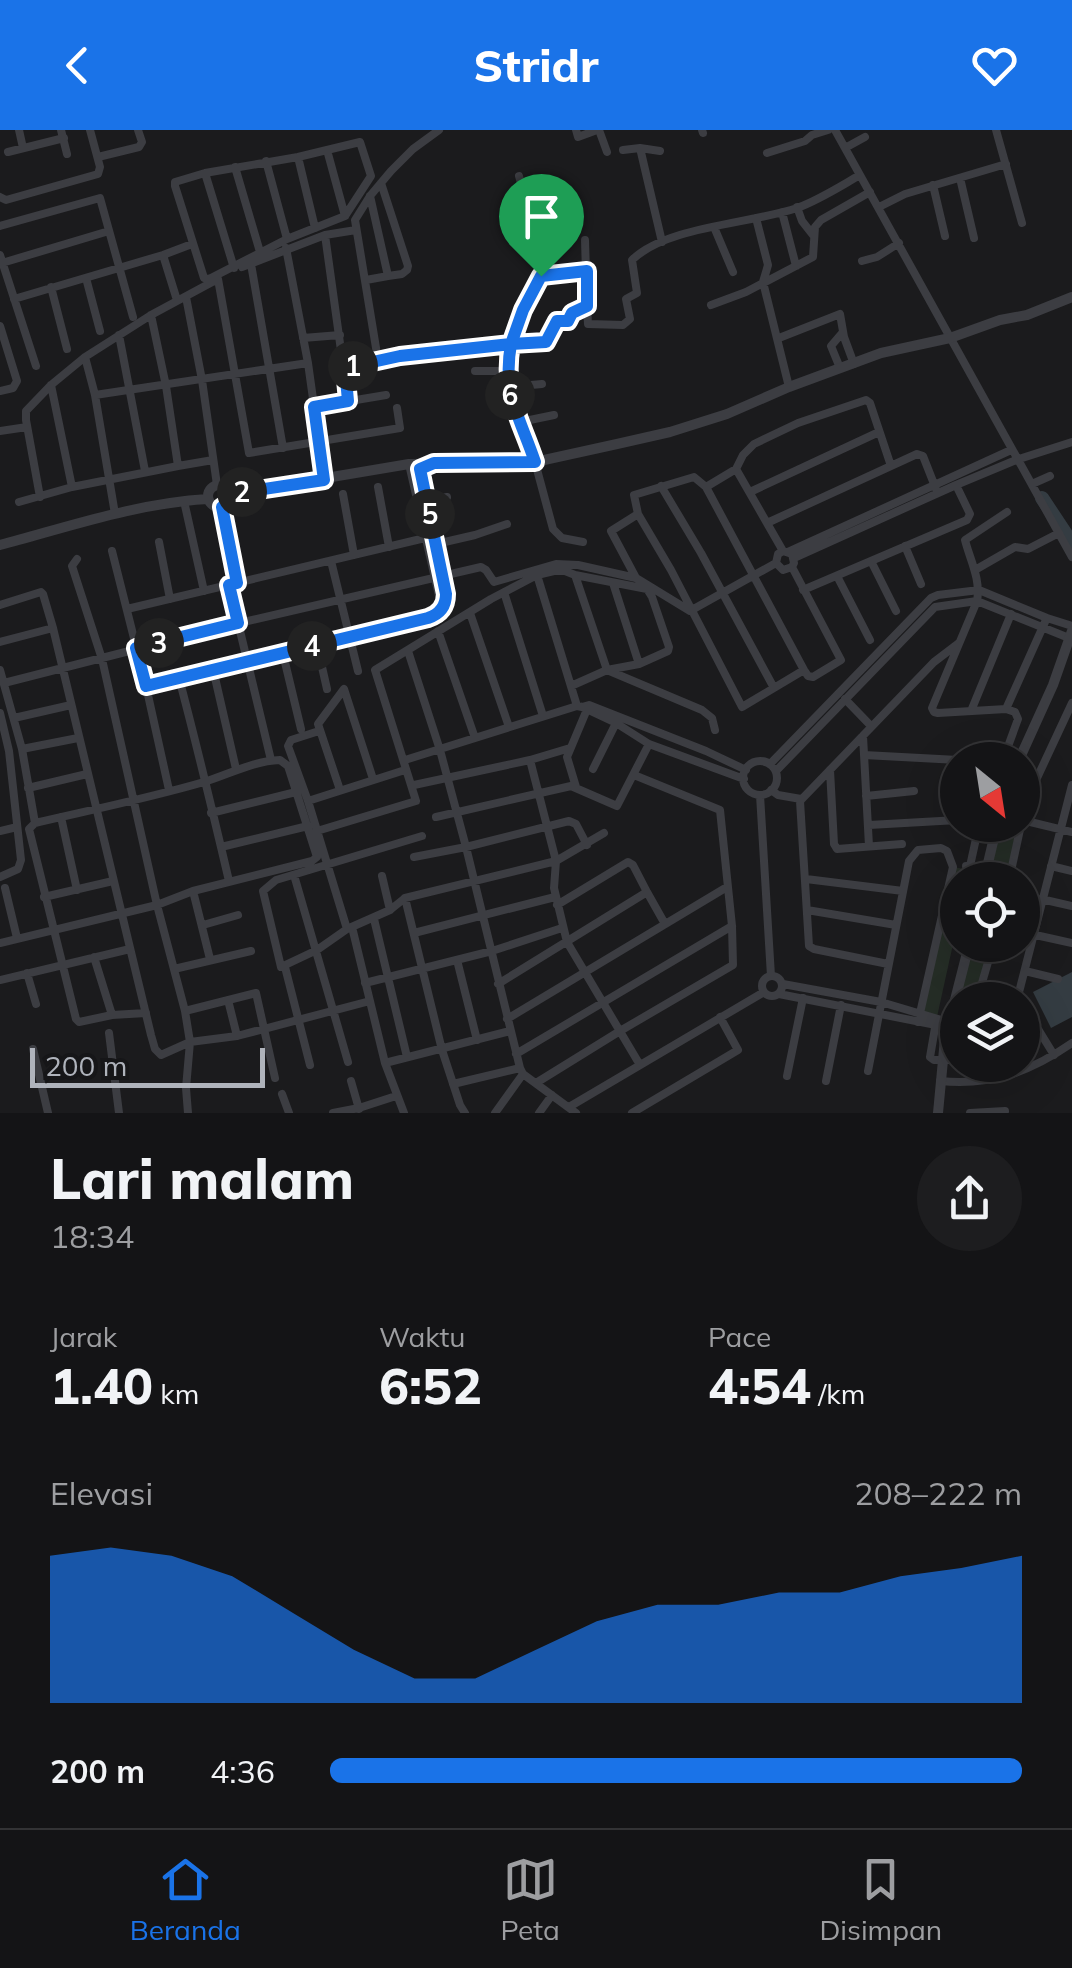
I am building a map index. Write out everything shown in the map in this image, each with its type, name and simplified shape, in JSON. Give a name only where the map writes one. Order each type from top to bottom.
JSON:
[{"type":"street","points":[[19,130],[24,148]]},
{"type":"street","points":[[0,197],[6,200],[95,175],[100,168],[90,130]]},
{"type":"street","points":[[98,157],[139,147],[142,142],[138,130]]},
{"type":"street","points":[[378,360],[355,220],[402,159],[440,130]]},
{"type":"street","points":[[576,130],[578,137],[598,130],[608,152]]},
{"type":"street","points":[[767,153],[831,130],[845,148],[955,335],[1016,460],[1072,558]]},
{"type":"street","points":[[996,130],[1022,222]]},
{"type":"street","points":[[8,152],[63,134],[68,154]]},
{"type":"street","points":[[845,148],[865,137]]},
{"type":"street","points":[[40,496],[26,413],[51,384],[84,357],[181,297],[252,264],[287,244],[316,228],[345,216],[369,180],[370,171],[360,142],[177,180],[174,184],[204,278],[234,268],[260,252],[287,244],[325,234],[356,230]]},
{"type":"street","points":[[640,148],[662,242]]},
{"type":"street","points":[[327,150],[345,216]]},
{"type":"street","points":[[623,150],[660,151]]},
{"type":"street","points":[[298,157],[316,228]]},
{"type":"street","points":[[266,161],[287,244],[324,482]]},
{"type":"street","points":[[879,207],[905,194],[1006,164]]},
{"type":"street","points":[[236,167],[260,252]]},
{"type":"street","points":[[205,173],[234,268]]},
{"type":"street","points":[[585,240],[588,324],[627,323],[630,319],[626,299],[637,293],[632,260],[644,250],[797,208],[860,175]]},
{"type":"street","points":[[520,176],[543,264],[511,344],[509,387],[553,530],[562,538],[583,542]]},
{"type":"street","points":[[960,178],[974,238]]},
{"type":"street","points":[[366,280],[402,274],[408,266],[381,183]]},
{"type":"street","points":[[933,185],[945,236]]},
{"type":"street","points":[[711,305],[736,297],[814,257],[815,226],[870,192]]},
{"type":"street","points":[[370,196],[388,276]]},
{"type":"street","points":[[0,226],[100,198],[133,317]]},
{"type":"street","points":[[797,208],[813,235]]},
{"type":"street","points":[[782,212],[796,266]]},
{"type":"street","points":[[756,218],[768,265],[764,282],[789,387]]},
{"type":"street","points":[[714,228],[734,272]]},
{"type":"street","points":[[36,366],[1,259],[108,231]]},
{"type":"street","points":[[325,234],[348,401]]},
{"type":"street","points":[[862,262],[877,258],[899,243]]},
{"type":"street","points":[[14,299],[192,244]]},
{"type":"street","points":[[163,255],[181,297],[202,380],[217,484]]},
{"type":"street","points":[[252,264],[282,448]]},
{"type":"street","points":[[541,276],[587,271]]},
{"type":"street","points":[[86,278],[100,331]]},
{"type":"street","points":[[218,279],[248,452],[400,428],[397,408]]},
{"type":"street","points":[[51,287],[67,349]]},
{"type":"street","points":[[0,544],[115,514],[184,501],[208,500],[211,504],[434,463],[535,462],[618,444],[701,423],[880,354],[1015,315],[1027,315],[1072,297]]},
{"type":"street","points":[[345,368],[378,360],[546,342],[557,321],[568,321],[572,313],[587,306]]},
{"type":"street","points":[[778,338],[840,314],[854,364]]},
{"type":"street","points":[[150,315],[178,466]]},
{"type":"street","points":[[0,390],[16,386],[17,381],[1,332]]},
{"type":"street","points":[[840,368],[831,346],[844,332]]},
{"type":"street","points":[[303,338],[340,335]]},
{"type":"street","points":[[119,336],[144,471]]},
{"type":"street","points":[[84,357],[95,395],[115,514]]},
{"type":"street","points":[[95,395],[308,364]]},
{"type":"street","points":[[0,372],[14,368]]},
{"type":"street","points":[[474,371],[508,371]]},
{"type":"street","points":[[51,384],[72,487]]},
{"type":"street","points":[[509,387],[542,384]]},
{"type":"street","points":[[314,407],[386,395]]},
{"type":"street","points":[[706,487],[736,468],[754,444],[798,423],[862,401],[870,404],[891,466]]},
{"type":"street","points":[[520,422],[554,415]]},
{"type":"street","points":[[0,431],[27,427]]},
{"type":"street","points":[[750,492],[879,432]]},
{"type":"street","points":[[936,489],[1072,442]]},
{"type":"street","points":[[776,563],[776,558],[789,557],[1011,450]]},
{"type":"street","points":[[767,524],[920,454],[936,489]]},
{"type":"street","points":[[19,502],[144,471],[213,460]]},
{"type":"street","points":[[146,686],[436,616],[442,609],[427,501],[414,467]]},
{"type":"street","points":[[414,467],[432,540]]},
{"type":"street","points":[[736,468],[789,557],[841,660],[813,677],[804,670],[706,487],[694,477],[634,494],[638,514],[742,707],[804,670]]},
{"type":"street","points":[[1032,484],[1050,476]]},
{"type":"street","points":[[208,500],[209,490],[217,484]]},
{"type":"street","points":[[217,484],[227,487],[238,623],[272,760]]},
{"type":"street","points":[[803,590],[968,520],[970,514],[956,485]]},
{"type":"street","points":[[378,486],[389,547]]},
{"type":"street","points":[[661,486],[774,688]]},
{"type":"street","points":[[343,494],[354,555]]},
{"type":"street","points":[[427,501],[446,497]]},
{"type":"street","points":[[184,501],[204,591]]},
{"type":"street","points":[[1007,512],[966,540],[976,570],[977,601],[932,710],[938,713],[1006,709],[1017,713],[1009,742]]},
{"type":"street","points":[[636,578],[611,530],[638,514]]},
{"type":"street","points":[[127,609],[389,547],[474,535],[508,524]]},
{"type":"street","points":[[976,570],[1015,548],[1028,549],[1059,534]]},
{"type":"street","points":[[159,542],[170,599]]},
{"type":"street","points":[[904,546],[920,584]]},
{"type":"street","points":[[112,551],[169,790]]},
{"type":"street","points":[[776,563],[783,570],[789,557]]},
{"type":"street","points":[[76,559],[72,566],[102,660],[185,1011],[190,1042],[188,1113]]},
{"type":"street","points":[[870,560],[896,611]]},
{"type":"street","points":[[331,561],[358,671]]},
{"type":"street","points":[[690,611],[776,563]]},
{"type":"street","points":[[4,684],[136,648],[481,567],[494,582],[556,564],[578,565],[636,578],[690,611]]},
{"type":"street","points":[[221,847],[416,802],[376,670],[470,612],[537,575],[554,571],[649,591],[669,646],[664,654],[607,670],[571,686]]},
{"type":"street","points":[[537,575],[571,686],[584,707],[649,744],[745,774]]},
{"type":"street","points":[[575,575],[607,670],[702,710],[712,718],[715,730]]},
{"type":"street","points":[[836,576],[870,640]]},
{"type":"street","points":[[613,582],[638,664]]},
{"type":"street","points":[[773,768],[927,600],[979,590],[1071,632],[1027,742]]},
{"type":"street","points":[[0,605],[42,592],[155,1049],[162,1054],[190,1042],[237,1036],[370,1000]]},
{"type":"street","points":[[504,592],[543,716]]},
{"type":"street","points":[[773,768],[934,608],[977,601],[1045,622]]},
{"type":"street","points":[[470,612],[509,727]]},
{"type":"street","points":[[971,711],[1011,614]]},
{"type":"street","points":[[1006,709],[1045,622]]},
{"type":"street","points":[[0,642],[53,628]]},
{"type":"street","points":[[438,632],[474,738]]},
{"type":"street","points":[[888,964],[811,948],[800,804],[862,734],[934,662],[959,643]]},
{"type":"street","points":[[317,645],[327,689]]},
{"type":"street","points":[[408,651],[448,779],[521,1071],[572,1110],[640,1064],[764,992]]},
{"type":"street","points":[[284,654],[302,729]]},
{"type":"street","points":[[213,669],[236,769]]},
{"type":"street","points":[[0,670],[22,749],[35,824]]},
{"type":"street","points":[[179,678],[229,881]]},
{"type":"street","points":[[340,790],[319,731],[320,719],[344,690],[373,779]]},
{"type":"street","points":[[845,699],[871,726]]},
{"type":"street","points":[[14,718],[71,705]]},
{"type":"street","points":[[308,801],[474,738],[584,707],[706,750],[745,774],[749,790],[760,795],[776,784],[773,768]]},
{"type":"street","points":[[576,787],[568,756],[584,707]]},
{"type":"street","points":[[1040,772],[1071,708]]},
{"type":"street","points":[[0,716],[20,866],[0,877]]},
{"type":"street","points":[[594,769],[616,722]]},
{"type":"street","points":[[0,942],[157,905],[229,881],[315,860],[308,801],[288,745],[291,740],[319,731]]},
{"type":"street","points":[[862,734],[869,846]]},
{"type":"street","points":[[22,749],[78,738]]},
{"type":"street","points":[[436,817],[565,787],[576,787],[617,806],[649,744]]},
{"type":"street","points":[[414,785],[570,748]]},
{"type":"street","points":[[864,755],[940,759]]},
{"type":"street","points":[[146,1013],[76,1020],[29,829],[60,817],[134,801],[236,769],[280,760],[286,764],[328,865],[350,928],[384,1062],[404,1113]]},
{"type":"street","points":[[530,760],[556,861],[556,901],[567,942],[640,1064]]},
{"type":"street","points":[[745,774],[756,762],[773,768]]},
{"type":"street","points":[[830,770],[834,844],[839,849],[902,844]]},
{"type":"street","points":[[28,788],[87,774]]},
{"type":"street","points":[[536,1083],[730,968],[734,962],[718,807],[634,775]]},
{"type":"street","points":[[1040,908],[1072,785]]},
{"type":"street","points":[[0,793],[12,790]]},
{"type":"street","points":[[772,790],[800,804]]},
{"type":"street","points":[[211,813],[296,792]]},
{"type":"street","points":[[866,796],[914,792]]},
{"type":"street","points":[[760,795],[771,976]]},
{"type":"street","points":[[60,817],[77,890]]},
{"type":"street","points":[[869,825],[940,821]]},
{"type":"street","points":[[414,857],[574,822],[586,845]]},
{"type":"street","points":[[1040,825],[1072,832]]},
{"type":"street","points":[[0,831],[17,827]]},
{"type":"street","points":[[283,967],[390,910],[405,898],[556,861],[604,834]]},
{"type":"street","points":[[310,1065],[263,891],[276,880],[422,836]]},
{"type":"street","points":[[868,1070],[909,861],[918,850],[941,848],[947,851],[953,867],[920,1017]]},
{"type":"street","points":[[414,933],[556,901],[628,862],[665,924]]},
{"type":"street","points":[[1050,866],[1072,871]]},
{"type":"street","points":[[294,874],[348,1062]]},
{"type":"street","points":[[382,876],[390,910]]},
{"type":"street","points":[[806,879],[903,891]]},
{"type":"street","points":[[44,897],[113,881]]},
{"type":"street","points":[[5,888],[18,938]]},
{"type":"street","points":[[507,1019],[727,888]]},
{"type":"street","points":[[194,891],[210,959]]},
{"type":"street","points":[[498,984],[647,892]]},
{"type":"street","points":[[405,898],[442,1050],[465,1113]]},
{"type":"street","points":[[1042,899],[1072,906]]},
{"type":"street","points":[[807,910],[896,925]]},
{"type":"street","points":[[203,925],[238,916]]},
{"type":"street","points":[[374,918],[407,1058]]},
{"type":"street","points":[[516,1054],[732,926]]},
{"type":"street","points":[[365,983],[492,951],[562,928]]},
{"type":"street","points":[[1040,935],[1072,943]]},
{"type":"street","points":[[0,980],[130,949]]},
{"type":"street","points":[[174,969],[251,951]]},
{"type":"street","points":[[94,958],[112,1015]]},
{"type":"street","points":[[457,960],[477,1040]]},
{"type":"street","points":[[1022,982],[1027,962]]},
{"type":"street","points":[[1025,971],[1058,979]]},
{"type":"street","points":[[27,973],[36,1004]]},
{"type":"street","points":[[771,976],[778,978],[781,989]]},
{"type":"street","points":[[764,992],[763,982],[771,976]]},
{"type":"street","points":[[781,989],[881,1002],[940,1021]]},
{"type":"street","points":[[764,992],[774,996],[781,989]]},
{"type":"street","points":[[781,989],[879,1016],[920,1017]]},
{"type":"street","points":[[185,1011],[256,993],[275,1078]]},
{"type":"street","points":[[787,1076],[803,998]]},
{"type":"street","points":[[228,1000],[237,1036]]},
{"type":"street","points":[[826,1081],[841,1005]]},
{"type":"street","points":[[632,1113],[738,1050],[720,1017]]},
{"type":"street","points":[[384,1062],[510,1031]]},
{"type":"street","points":[[1040,1032],[1054,1055]]},
{"type":"street","points":[[109,1034],[119,1113]]},
{"type":"street","points":[[1040,1063],[1072,1042]]},
{"type":"street","points":[[34,1049],[48,1113]]},
{"type":"street","points":[[453,1084],[521,1071]]},
{"type":"street","points":[[495,1113],[521,1071]]},
{"type":"street","points":[[350,1081],[359,1111]]},
{"type":"street","points":[[938,1113],[940,1081]]},
{"type":"street","points":[[282,1094],[289,1113]]},
{"type":"street","points":[[538,1113],[552,1095]]},
{"type":"street","points":[[334,1113],[359,1111],[396,1096]]},
{"type":"street","points":[[970,1113],[1005,1111]]},
{"type":"shaded area","points":[[993,842],[1017,842],[1013,862],[988,862]]},
{"type":"shaded area","points":[[940,926],[940,962],[949,962],[945,982],[940,982],[937,1017],[921,1013]]},
{"type":"shaded area","points":[[964,962],[988,962],[982,982],[959,982]]},
{"type":"shaded area","points":[[1072,972],[1072,1017],[1051,1028],[1040,1006],[1040,988]]},
{"type":"waterway","points":[[1042,498],[1072,543]]},
{"type":"route","points":[[541,276],[511,344],[400,356],[345,368],[348,401],[314,407],[324,480],[231,494],[222,507],[237,583],[229,585],[238,623],[136,648],[146,686],[440,612],[446,594],[420,469],[434,463],[535,462],[510,395],[511,344],[546,342],[557,321],[568,321],[572,313],[587,306],[587,271],[541,276]]}]
